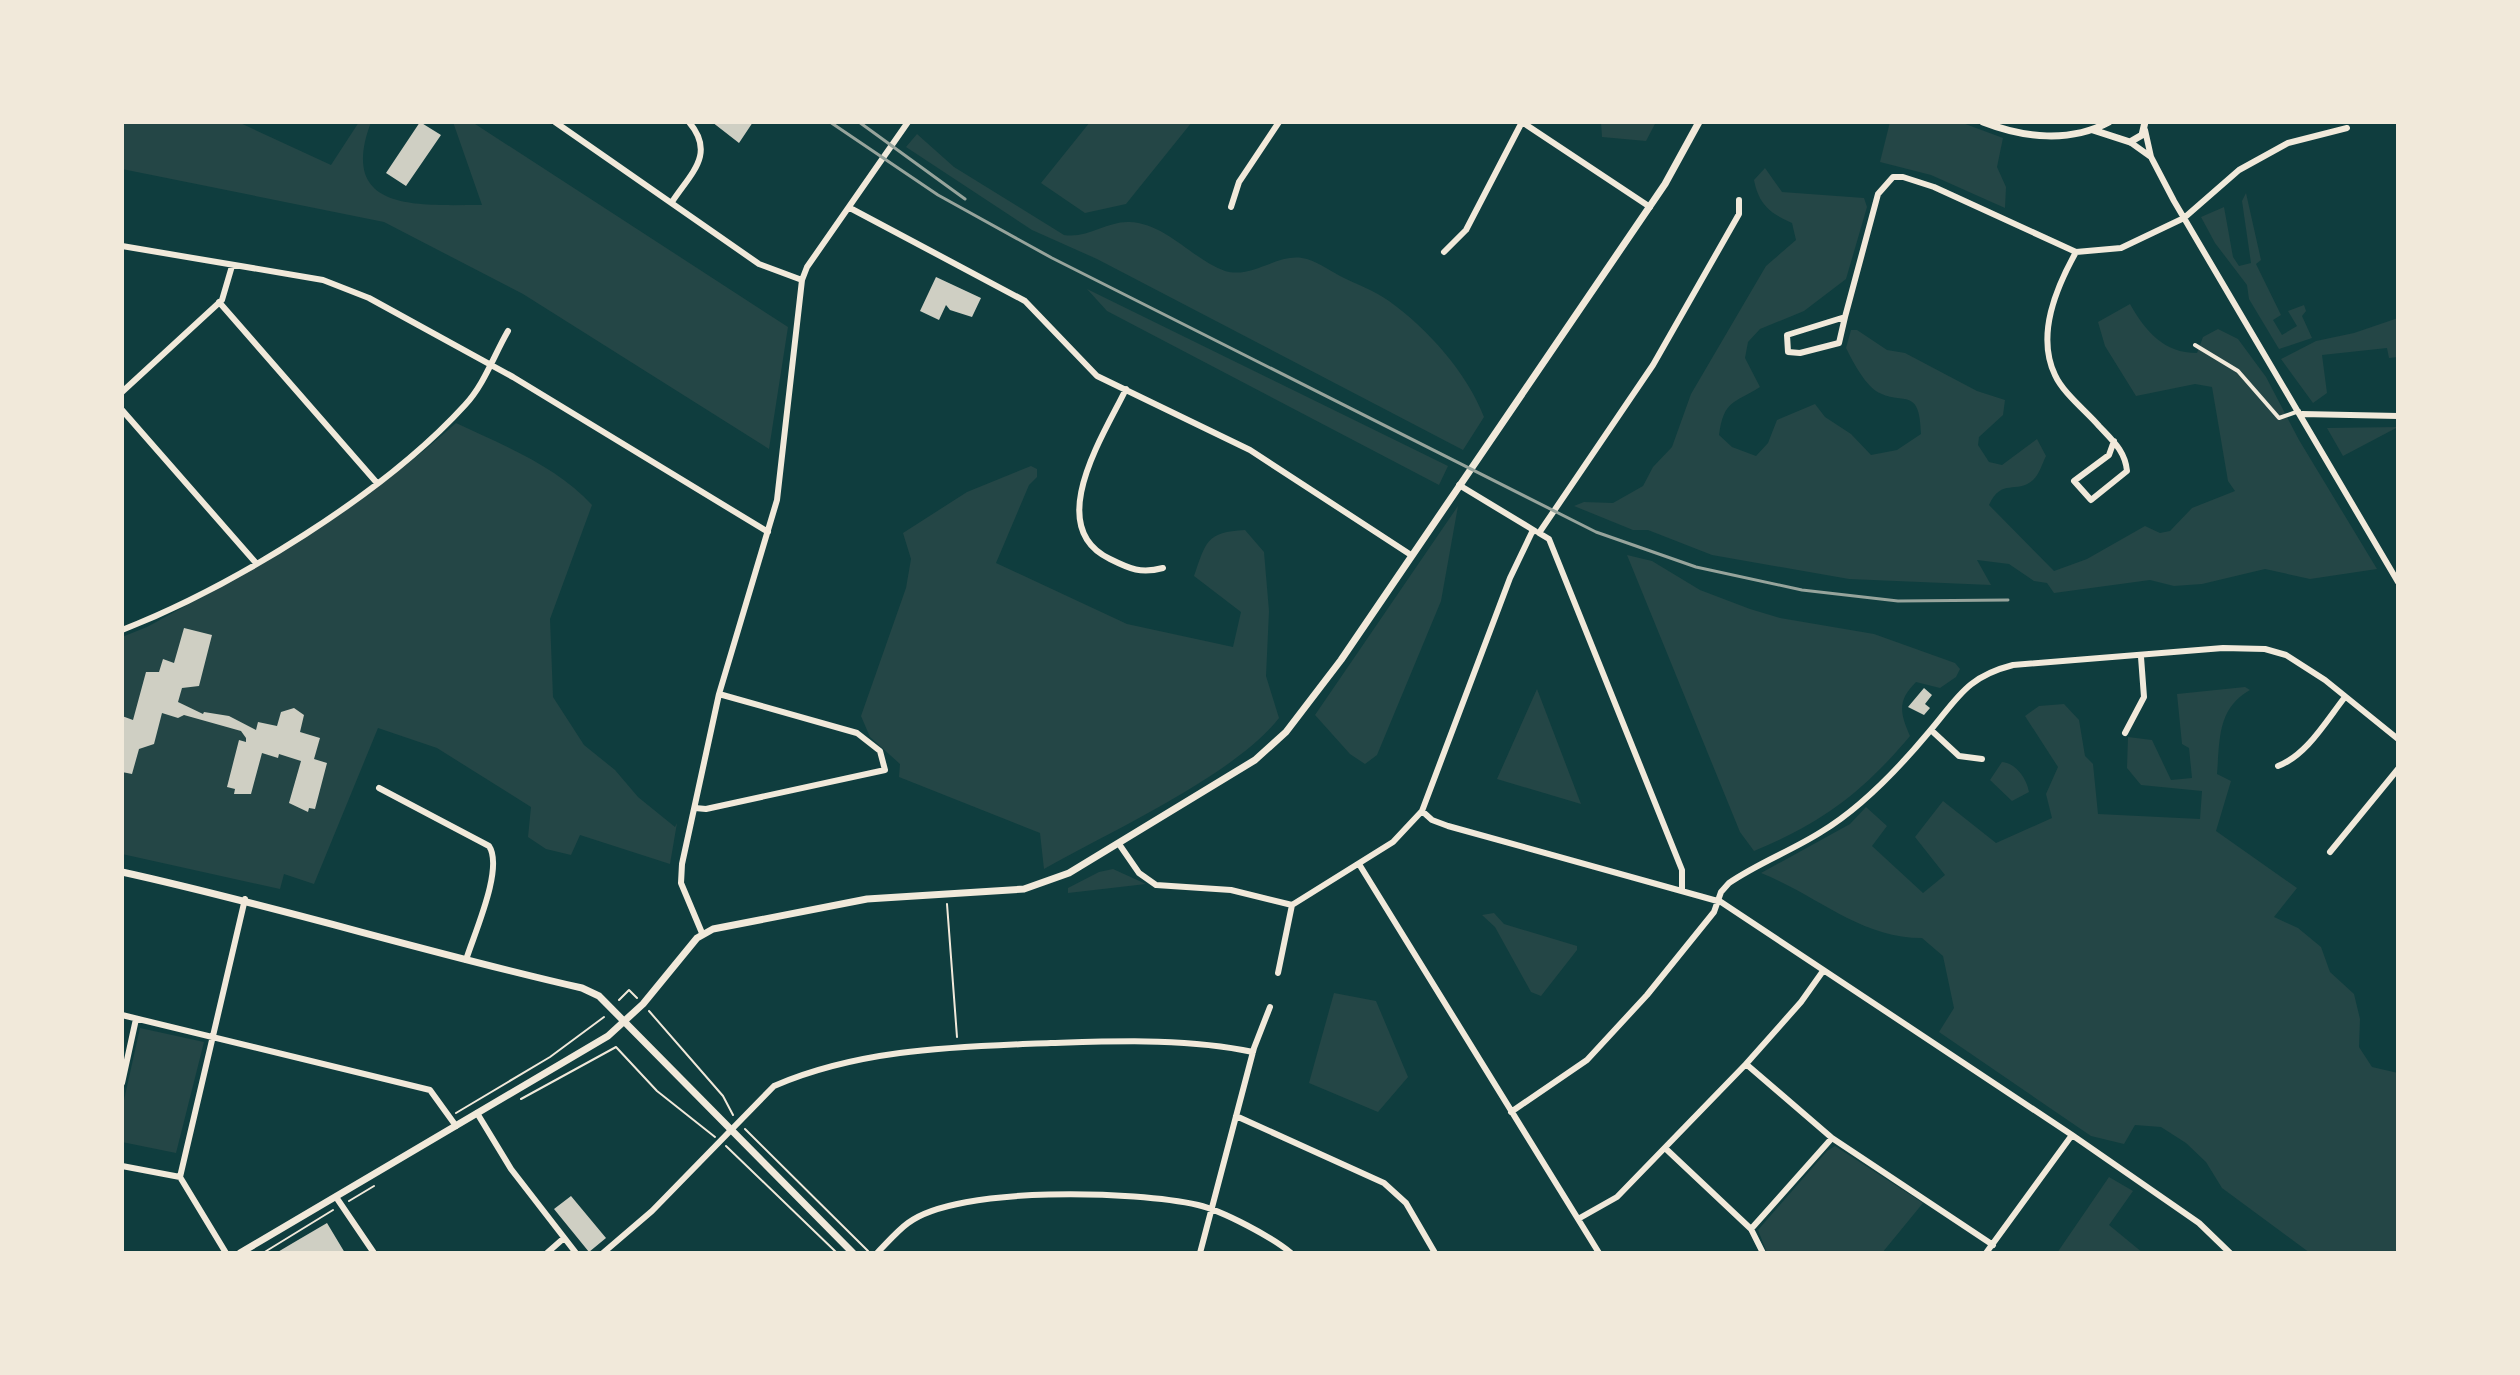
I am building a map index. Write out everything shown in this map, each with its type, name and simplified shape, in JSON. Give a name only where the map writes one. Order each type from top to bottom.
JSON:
[{"type":"street","points":[[555,122],[759,264],[802,280]]},
{"type":"street","points":[[672,202],[703,152],[701,137],[689,122]]},
{"type":"street","points":[[702,933],[681,883],[719,694],[768,532],[786,440],[802,280],[807,267],[908,122]]},
{"type":"street","points":[[1231,207],[1239,182],[1279,122]]},
{"type":"street","points":[[1444,252],[1466,230],[1522,122],[1650,207]]},
{"type":"street","points":[[240,1253],[599,1042],[627,1021],[702,933],[840,903],[1024,889],[1069,873],[1202,796],[1272,747],[1341,660],[1650,207],[1699,122]]},
{"type":"street","points":[[1983,122],[2042,136],[2093,130],[2110,122],[2120,139]]},
{"type":"street","points":[[2130,142],[2145,126]]},
{"type":"street","points":[[2145,126],[2151,157],[2184,218],[2301,412],[2398,582]]},
{"type":"street","points":[[1845,317],[1829,325],[1787,335],[1788,352],[1800,353],[1839,343],[1878,194],[1893,177],[1934,187],[2076,252],[2121,248],[2184,218],[2252,164],[2288,143],[2347,128]]},
{"type":"street","points":[[2093,130],[2130,142],[2151,157]]},
{"type":"street","points":[[1119,844],[1139,873],[1156,885],[1231,890],[1292,905],[1393,842],[1422,811],[1510,578],[1536,532],[1653,365],[1739,214],[1739,200]]},
{"type":"street","points":[[850,208],[1025,301],[1097,376],[1250,450],[1411,555]]},
{"type":"street","points":[[122,246],[334,284],[369,298],[513,377],[768,532]]},
{"type":"street","points":[[2076,252],[2050,314],[2046,348],[2056,377],[2114,441],[2125,455],[2127,471],[2091,500],[2074,481],[2109,455],[2114,441]]},
{"type":"street","points":[[122,392],[219,302],[232,266]]},
{"type":"street","points":[[219,302],[377,483]]},
{"type":"street","points":[[122,630],[256,563],[320,525],[377,483],[467,403],[508,331]]},
{"type":"street","points":[[2195,345],[2238,371],[2279,418],[2301,412],[2398,416]]},
{"type":"street","points":[[1126,389],[1085,473],[1077,498],[1085,532],[1106,558],[1140,573],[1163,568]]},
{"type":"street","points":[[122,410],[256,563]]},
{"type":"street","points":[[1459,485],[1549,539],[1682,870],[1682,890]]},
{"type":"street","points":[[1511,1112],[1587,1060],[1647,995],[1714,912],[1721,892],[1735,878],[1823,831],[1845,814],[1905,760],[1964,687],[1986,672],[2013,665],[2223,648],[2265,649],[2304,666],[2398,739]]},
{"type":"street","points":[[2125,733],[2144,697],[2141,657]]},
{"type":"street","points":[[695,808],[885,770],[880,751],[857,733],[719,694]]},
{"type":"street","points":[[2278,766],[2293,761],[2345,697]]},
{"type":"street","points":[[1931,730],[1959,756],[1982,759]]},
{"type":"street","points":[[2330,852],[2398,769]]},
{"type":"street","points":[[379,788],[489,846],[493,851],[495,868],[466,960]]},
{"type":"street","points":[[1422,811],[1432,820],[1448,826],[1718,901],[2072,1135],[2199,1223],[2230,1253]]},
{"type":"street","points":[[1359,864],[1599,1253]]},
{"type":"street","points":[[122,872],[245,899],[466,960],[582,988],[599,996],[627,1021],[850,1252]]},
{"type":"street","points":[[226,1253],[180,1177],[245,899]]},
{"type":"street","points":[[1278,973],[1292,905]]},
{"type":"street","points":[[1578,1219],[1617,1197],[1746,1064],[1801,1002],[1823,971]]},
{"type":"street","points":[[1200,1253],[1253,1052],[1270,1007]]},
{"type":"street","points":[[122,1015],[430,1090],[456,1126]]},
{"type":"street","points":[[122,1083],[136,1019]]},
{"type":"street","points":[[603,1253],[652,1211],[774,1086],[799,1075],[842,1062],[958,1047],[1093,1042],[1217,1044],[1253,1052]]},
{"type":"street","points":[[1746,1064],[1832,1138],[1993,1245]]},
{"type":"street","points":[[477,1113],[511,1169],[576,1253]]},
{"type":"street","points":[[1236,1116],[1384,1183],[1406,1203],[1435,1253]]},
{"type":"street","points":[[1986,1253],[2072,1135]]},
{"type":"street","points":[[1751,1229],[1832,1138]]},
{"type":"street","points":[[1665,1148],[1751,1229],[1763,1253]]},
{"type":"street","points":[[122,1166],[180,1177]]},
{"type":"street","points":[[877,1253],[908,1222],[929,1212],[978,1202],[1088,1194],[1142,1196],[1212,1210],[1291,1253]]},
{"type":"street","points":[[336,1197],[374,1253]]},
{"type":"street","points":[[547,1253],[564,1238]]},
{"type":"path","points":[[947,902],[958,1047]]},
{"type":"path","points":[[450,1116],[550,1057],[598,1024]]},
{"type":"path","points":[[520,1100],[616,1047],[657,1091],[721,1141],[837,1253]]},
{"type":"path","points":[[263,1253],[382,1181]]},
{"type":"shaded area","points":[[122,122],[238,122],[331,165],[359,122],[371,122],[363,152],[365,173],[374,188],[390,198],[410,203],[482,205],[453,122],[472,122],[788,327],[769,449],[523,294],[384,222],[122,169]]},
{"type":"shaded area","points":[[1090,122],[1192,122],[1126,204],[1085,213],[1041,183]]},
{"type":"shaded area","points":[[1601,122],[1656,122],[1646,141],[1602,137]]},
{"type":"shaded area","points":[[1890,122],[1960,122],[2003,138],[1997,167],[2006,187],[2005,208],[1931,175],[1880,162]]},
{"type":"shaded area","points":[[917,134],[954,167],[1064,235],[1081,235],[1129,222],[1167,235],[1225,271],[1245,272],[1292,258],[1317,263],[1384,297],[1404,312],[1432,338],[1457,368],[1484,417],[1463,450],[1097,259],[1032,230],[906,147]]},
{"type":"shaded area","points":[[1765,168],[1782,192],[1864,198],[1867,207],[1846,279],[1804,311],[1760,329],[1748,342],[1745,358],[1760,387],[1731,404],[1724,415],[1719,435],[1732,447],[1756,456],[1768,443],[1777,420],[1815,404],[1825,417],[1851,434],[1871,455],[1897,450],[1921,434],[1920,418],[1913,403],[1876,391],[1859,371],[1846,348],[1851,330],[1857,330],[1887,350],[1905,353],[1977,391],[2005,400],[2003,415],[1979,437],[1978,445],[1989,462],[2002,465],[2037,439],[2046,456],[2035,478],[2027,484],[1999,491],[1989,505],[2054,571],[2087,559],[2145,526],[2160,533],[2170,531],[2192,508],[2235,491],[2228,481],[2212,387],[2195,384],[2136,396],[2105,346],[2098,322],[2130,304],[2157,339],[2175,349],[2197,353],[2203,337],[2218,329],[2238,339],[2266,377],[2299,440],[2377,569],[2310,579],[2265,569],[2202,584],[2174,586],[2150,580],[2054,593],[2047,583],[2034,581],[2009,564],[1977,560],[1991,585],[1849,579],[1712,555],[1648,530],[1633,530],[1574,506],[1584,502],[1613,503],[1643,486],[1653,467],[1672,447],[1691,394],[1766,266],[1796,240],[1792,223],[1772,212],[1759,196],[1754,180]]},
{"type":"shaded area","points":[[2246,193],[2261,260],[2256,264],[2281,315],[2273,320],[2282,335],[2297,326],[2288,311],[2304,305],[2306,311],[2302,316],[2312,338],[2279,349],[2249,299],[2247,285],[2215,243],[2201,217],[2224,207],[2233,257],[2239,266],[2251,263],[2242,201]]},
{"type":"shaded area","points":[[1087,289],[1448,466],[1439,485],[1107,311]]},
{"type":"shaded area","points":[[2398,318],[2398,357],[2389,358],[2387,348],[2322,355],[2327,393],[2313,403],[2281,359],[2316,341],[2354,333]]},
{"type":"shaded area","points":[[456,423],[546,468],[592,505],[550,619],[553,697],[584,745],[615,770],[638,797],[675,827],[677,823],[670,864],[580,835],[571,855],[546,849],[528,837],[531,807],[437,748],[378,728],[314,884],[284,874],[280,889],[122,854],[122,637],[147,627],[308,534],[383,483]]},
{"type":"shaded area","points":[[2398,427],[2343,456],[2327,428]]},
{"type":"shaded area","points":[[1031,466],[1037,469],[1037,477],[1029,485],[996,563],[1127,624],[1233,647],[1241,612],[1194,576],[1209,541],[1222,533],[1245,530],[1264,552],[1269,611],[1266,676],[1279,718],[1259,739],[1202,781],[1044,869],[1040,833],[899,777],[900,764],[870,737],[861,716],[906,588],[911,559],[903,533],[967,492]]},
{"type":"shaded area","points":[[1458,506],[1441,601],[1377,755],[1365,764],[1350,754],[1315,715]]},
{"type":"shaded area","points":[[1627,555],[1652,561],[1700,590],[1750,609],[1780,618],[1874,634],[1955,663],[1960,669],[1956,677],[1940,688],[1916,682],[1910,689],[1902,708],[1910,736],[1858,790],[1821,817],[1754,851],[1740,832]]},
{"type":"shaded area","points":[[2245,687],[2250,690],[2231,706],[2222,726],[2217,774],[2231,781],[2216,831],[2297,888],[2274,917],[2298,928],[2321,947],[2330,972],[2354,994],[2360,1019],[2359,1047],[2372,1067],[2398,1073],[2398,1253],[2310,1253],[2222,1188],[2206,1162],[2186,1143],[2161,1127],[2135,1125],[2124,1144],[2091,1136],[1939,1032],[1954,1008],[1943,956],[1922,938],[1879,931],[1859,923],[1761,873],[1850,824],[1866,807],[1887,826],[1872,846],[1923,893],[1945,875],[1915,837],[1943,801],[1996,843],[2052,818],[2046,794],[2058,767],[2025,716],[2039,706],[2064,704],[2079,720],[2085,756],[2093,764],[2098,814],[2200,819],[2202,791],[2141,785],[2127,768],[2128,737],[2152,740],[2171,780],[2192,778],[2189,748],[2182,744],[2177,694]]},
{"type":"shaded area","points":[[1537,689],[1581,804],[1497,779]]},
{"type":"shaded area","points":[[2002,762],[2020,772],[2029,792],[2012,801],[1990,780]]},
{"type":"shaded area","points":[[1113,869],[1146,884],[1068,893],[1068,888],[1099,872]]},
{"type":"shaded area","points":[[1494,913],[1504,924],[1577,946],[1541,996],[1531,992],[1495,927],[1482,915]]},
{"type":"shaded area","points":[[1334,993],[1376,1001],[1408,1077],[1378,1112],[1309,1083]]},
{"type":"shaded area","points":[[140,1028],[204,1042],[176,1153],[122,1142],[122,1109]]},
{"type":"shaded area","points":[[1835,1146],[1923,1203],[1882,1253],[1767,1253],[1758,1230],[1827,1151]]},
{"type":"shaded area","points":[[2109,1177],[2133,1191],[2109,1225],[2143,1253],[2057,1253]]},
{"type":"building","points":[[420,122],[441,135],[406,186],[386,173]]},
{"type":"building","points":[[712,122],[753,122],[739,143]]},
{"type":"building","points":[[936,277],[981,298],[972,317],[950,310],[946,305],[939,320],[920,311]]},
{"type":"building","points":[[184,628],[212,635],[199,686],[182,688],[178,702],[203,714],[229,716],[256,730],[258,722],[277,726],[281,712],[294,708],[304,715],[300,732],[320,738],[314,759],[327,763],[315,809],[309,808],[308,812],[289,803],[301,761],[279,754],[278,758],[262,753],[251,794],[234,794],[235,789],[227,787],[239,740],[246,742],[246,738],[241,731],[184,715],[178,718],[162,713],[154,744],[139,749],[132,774],[122,772],[122,716],[133,720],[146,672],[159,672],[163,659],[174,663]]},
{"type":"building","points":[[1924,688],[1932,695],[1925,704],[1930,708],[1924,715],[1908,707]]},
{"type":"building","points":[[571,1196],[606,1238],[589,1252],[554,1209]]},
{"type":"building","points":[[327,1223],[345,1253],[276,1253],[298,1240]]},
{"type":"railway","points":[[830,122],[938,195],[1052,258],[1596,532],[1696,567],[1802,590],[1898,601],[2008,600]]},
{"type":"railway","points":[[859,122],[965,199]]}]
